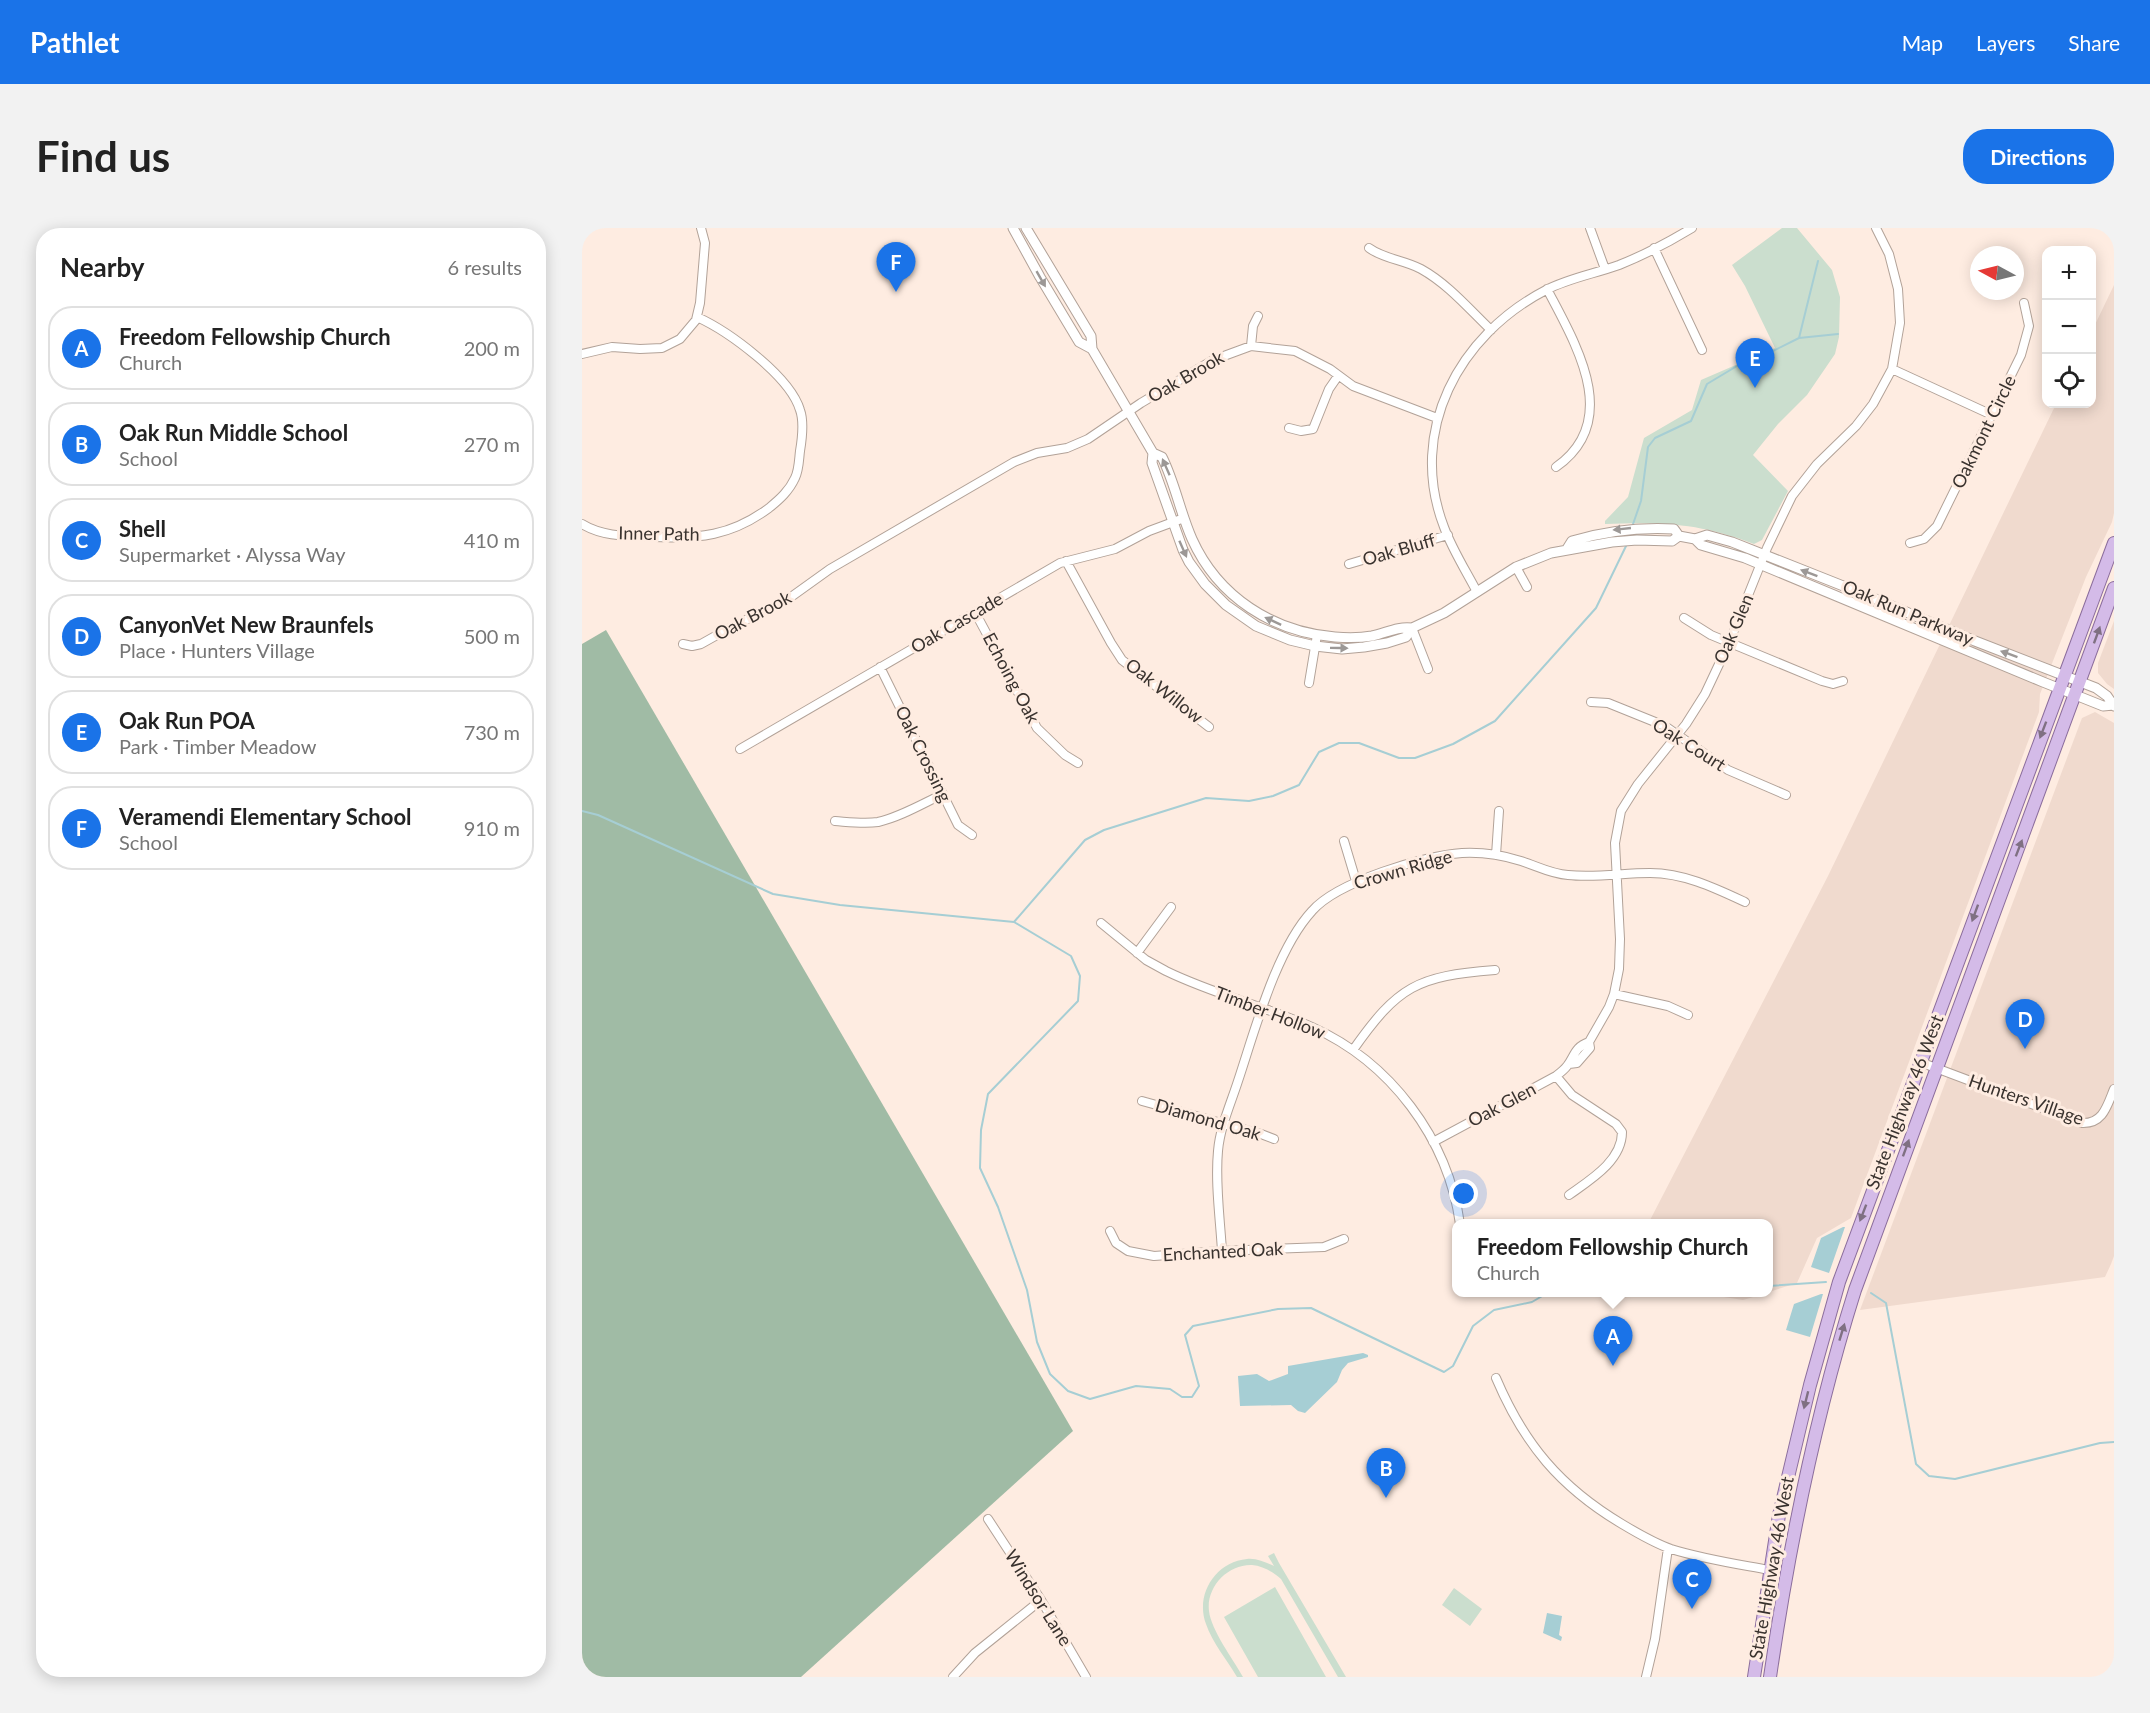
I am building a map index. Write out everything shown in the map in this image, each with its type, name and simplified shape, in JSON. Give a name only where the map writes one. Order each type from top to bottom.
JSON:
[{"type":"main road","name":"State Highway 46 West","points":[[1754,1677],[1769,1570],[1794,1448],[1824,1331],[1852,1243],[2114,543]]},
{"type":"main road","name":"State Highway 46 West","points":[[1770,1677],[1803,1487],[1840,1336],[1885,1205],[2114,588]]},
{"type":"main road","points":[[1769,1570],[1774,1574],[1776,1581],[1773,1604],[1777,1632]]},
{"type":"street","points":[[582,354],[612,347],[640,350],[662,348],[680,339],[697,317],[705,243],[701,228]]},
{"type":"street","name":"Oak Run Parkway","points":[[1013,228],[1079,342],[1092,349]]},
{"type":"street","name":"Oak Run Parkway","points":[[1026,228],[1091,336],[1092,349],[1128,412],[1153,453],[1162,457],[1184,518],[1204,562],[1231,593],[1252,610],[1274,622],[1317,635],[1350,638],[1372,636],[1403,627],[1412,628]]},
{"type":"street","points":[[1590,228],[1605,269]]},
{"type":"street","points":[[1477,592],[1448,535],[1436,498],[1432,475],[1437,418],[1445,393],[1456,372],[1491,330],[1516,308],[1547,289],[1605,269],[1654,248],[1692,228]]},
{"type":"street","name":"Oak Glen","points":[[1433,1142],[1556,1076],[1569,1064],[1576,1063],[1590,1048],[1589,1042],[1603,1020],[1614,994],[1620,955],[1615,843],[1621,811],[1638,784],[1678,735],[1705,694],[1792,496],[1878,398],[1892,369],[1900,323],[1898,290],[1889,254],[1876,228]]},
{"type":"street","points":[[1369,248],[1432,276],[1450,290],[1491,330]]},
{"type":"street","points":[[1654,248],[1702,350]]},
{"type":"street","points":[[1547,289],[1578,349],[1588,384],[1588,413],[1585,429],[1572,454],[1556,467]]},
{"type":"street","name":"Oakmont Circle","points":[[1910,543],[1924,539],[1937,526],[2025,346],[2029,326],[2024,303]]},
{"type":"street","points":[[1251,346],[1253,326],[1258,316]]},
{"type":"street","name":"Inner Path","points":[[582,524],[593,531],[621,535],[680,538],[720,534],[750,522],[783,497],[796,476],[801,442],[801,411],[787,386],[777,374],[748,350],[712,324],[697,317]]},
{"type":"street","name":"Oak Brook","points":[[683,644],[692,646],[701,644],[784,602],[830,569],[973,481],[1026,456],[1067,447],[1088,439],[1213,360],[1251,346],[1295,351],[1330,369],[1353,386],[1437,418]]},
{"type":"street","points":[[1892,369],[1992,415]]},
{"type":"street","points":[[1289,428],[1306,431],[1313,429],[1329,388],[1338,376]]},
{"type":"street","name":"Oak Run Parkway","points":[[1153,453],[1152,463],[1172,522],[1189,562],[1205,584],[1226,605],[1266,630],[1315,646],[1342,649],[1375,646],[1406,637],[1412,628],[1443,613],[1516,567],[1567,549],[1574,550],[1612,542],[1671,541],[1679,536],[1695,539],[1707,535],[1732,542],[1762,560],[1943,642],[2059,688],[2078,688]]},
{"type":"street","name":"Oak Cascade","points":[[740,749],[1066,561],[1115,549],[1149,531],[1184,518]]},
{"type":"street","name":"Oak Run Parkway","points":[[1567,549],[1572,541],[1613,530],[1674,529],[1679,536]]},
{"type":"street","name":"Oak Bluff","points":[[1349,564],[1448,535]]},
{"type":"street","name":"Oak Run Parkway","points":[[1762,560],[1866,595],[1975,641],[2064,675],[2103,706],[2114,706]]},
{"type":"street","name":"Oak Willow","points":[[1066,561],[1122,660],[1209,727]]},
{"type":"street","points":[[1516,567],[1527,587]]},
{"type":"street","name":"Echoing Oak","points":[[975,612],[1037,728],[1065,755],[1078,763]]},
{"type":"street","points":[[1684,618],[1703,631],[1729,643],[1822,681],[1833,684],[1843,681]]},
{"type":"street","points":[[1412,628],[1428,669]]},
{"type":"street","points":[[1309,683],[1317,635]]},
{"type":"street","name":"Oak Crossing","points":[[880,668],[958,825],[972,835]]},
{"type":"street","name":"Oak Court","points":[[1591,702],[1614,705],[1665,726],[1728,770],[1786,795]]},
{"type":"street","points":[[835,821],[878,822],[943,794]]},
{"type":"street","points":[[1496,855],[1499,811]]},
{"type":"street","points":[[1344,840],[1356,881]]},
{"type":"street","name":"Crown Ridge","points":[[1222,1251],[1217,1157],[1224,1123],[1262,1009],[1286,950],[1312,910],[1334,893],[1356,881],[1449,855],[1469,853],[1496,855],[1560,874],[1672,875],[1692,879],[1745,902]]},
{"type":"street","points":[[1137,953],[1171,907]]},
{"type":"street","name":"Timber Hollow","points":[[1101,922],[1137,953],[1177,977],[1311,1027],[1353,1050],[1376,1069],[1401,1093],[1433,1142],[1449,1179],[1459,1219]]},
{"type":"street","points":[[1353,1050],[1384,1009],[1405,991],[1440,976],[1495,970]]},
{"type":"street","points":[[1614,994],[1668,1006],[1688,1016]]},
{"type":"street","name":"Hunters Village","points":[[1920,1062],[2082,1123],[2099,1119],[2114,1089]]},
{"type":"street","points":[[1556,1076],[1572,1095],[1616,1124],[1622,1132],[1619,1145],[1608,1164],[1569,1195]]},
{"type":"street","name":"Diamond Oak","points":[[1142,1101],[1274,1139]]},
{"type":"street","name":"Enchanted Oak","points":[[1110,1231],[1121,1247],[1145,1256],[1323,1247],[1344,1239]]},
{"type":"street","points":[[1496,1378],[1506,1403],[1530,1443],[1560,1478],[1606,1514],[1668,1548],[1769,1570]]},
{"type":"street","name":"Windsor Lane","points":[[988,1520],[1041,1600],[1086,1677]]},
{"type":"street","points":[[1646,1677],[1655,1639],[1668,1548]]},
{"type":"street","points":[[953,1677],[975,1653],[1041,1600]]},
{"type":"shaded area","points":[[2114,285],[2114,513],[2112,522],[2086,577],[2040,694],[2039,712],[1851,1218],[1817,1238],[1797,1283],[1773,1291],[1773,1219],[1651,1219],[1828,876],[2054,408],[2096,408],[2096,323]]},
{"type":"shaded area","points":[[2114,621],[2114,689],[2098,673],[2098,663]]},
{"type":"shaded area","points":[[2095,712],[2114,723],[2114,1256],[2111,1264],[2105,1277],[1860,1310],[2082,718]]},
{"type":"shaded area","points":[[1724,1297],[1753,1297],[1743,1300]]},
{"type":"green space","points":[[1782,228],[1797,228],[1832,270],[1840,297],[1839,337],[1835,354],[1807,395],[1778,424],[1753,455],[1788,491],[1762,540],[1754,544],[1716,532],[1681,525],[1605,524],[1605,521],[1628,497],[1644,438],[1692,410],[1701,380],[1775,348],[1745,286],[1732,265]]},
{"type":"green space","points":[[606,630],[1073,1431],[801,1677],[582,1677],[582,644]]},
{"type":"green space","points":[[1274,1553],[1346,1677],[1338,1677],[1281,1579],[1268,1570],[1256,1566],[1243,1566],[1227,1573],[1215,1586],[1209,1602],[1214,1627],[1243,1677],[1237,1677],[1216,1644],[1203,1613],[1203,1602],[1210,1582],[1217,1573],[1236,1561],[1254,1559],[1274,1566],[1268,1556]]},
{"type":"green space","points":[[1275,1587],[1326,1677],[1258,1677],[1224,1617]]},
{"type":"green space","points":[[1454,1588],[1482,1609],[1470,1626],[1442,1605]]},
{"type":"water","points":[[1845,1227],[1829,1273],[1811,1267],[1821,1238]]},
{"type":"water","points":[[1823,1294],[1810,1337],[1786,1330],[1794,1304]]},
{"type":"water","points":[[1363,1353],[1368,1357],[1348,1363],[1337,1382],[1305,1413],[1291,1405],[1240,1406],[1238,1376],[1257,1374],[1269,1381],[1288,1374],[1288,1366]]},
{"type":"water","points":[[1547,1613],[1562,1616],[1559,1635],[1562,1637],[1561,1641],[1543,1633]]},
{"type":"waterway","points":[[1799,338],[1818,261]]},
{"type":"waterway","points":[[1632,527],[1641,501],[1648,447],[1655,438],[1691,421],[1707,384],[1737,366],[1755,360],[1799,338],[1838,334]]},
{"type":"waterway","points":[[1014,922],[1085,840],[1104,830],[1206,798],[1249,801],[1273,796],[1299,785],[1319,752],[1339,743],[1359,743],[1399,758],[1415,758],[1453,744],[1495,721],[1596,608],[1627,544]]},
{"type":"waterway","points":[[582,811],[598,815],[773,894],[840,905],[1014,922],[1071,956],[1080,976],[1078,1001],[988,1094],[981,1130],[980,1168],[998,1207],[1027,1290],[1037,1342],[1050,1374],[1068,1391],[1090,1399],[1136,1386],[1170,1389],[1182,1397],[1192,1397],[1199,1386],[1185,1335],[1193,1326],[1278,1309],[1311,1308],[1444,1372],[1453,1366],[1473,1326],[1494,1310],[1532,1302],[1540,1297]]},
{"type":"waterway","points":[[1773,1286],[1826,1282]]},
{"type":"waterway","points":[[1871,1293],[1886,1303],[1916,1464],[1929,1476],[1955,1479],[2100,1443],[2114,1442]]},
{"type":"place","name":"Veramendi Elementary School","points":[[896,292]]},
{"type":"place","name":"Oak Run POA","points":[[1755,388]]},
{"type":"place","name":"CanyonVet New Braunfels","points":[[2025,1049]]},
{"type":"place","name":"Freedom Fellowship Church","points":[[1613,1366]]},
{"type":"place","name":"Oak Run Middle School","points":[[1386,1498]]},
{"type":"place","name":"Shell","points":[[1692,1609]]}]
